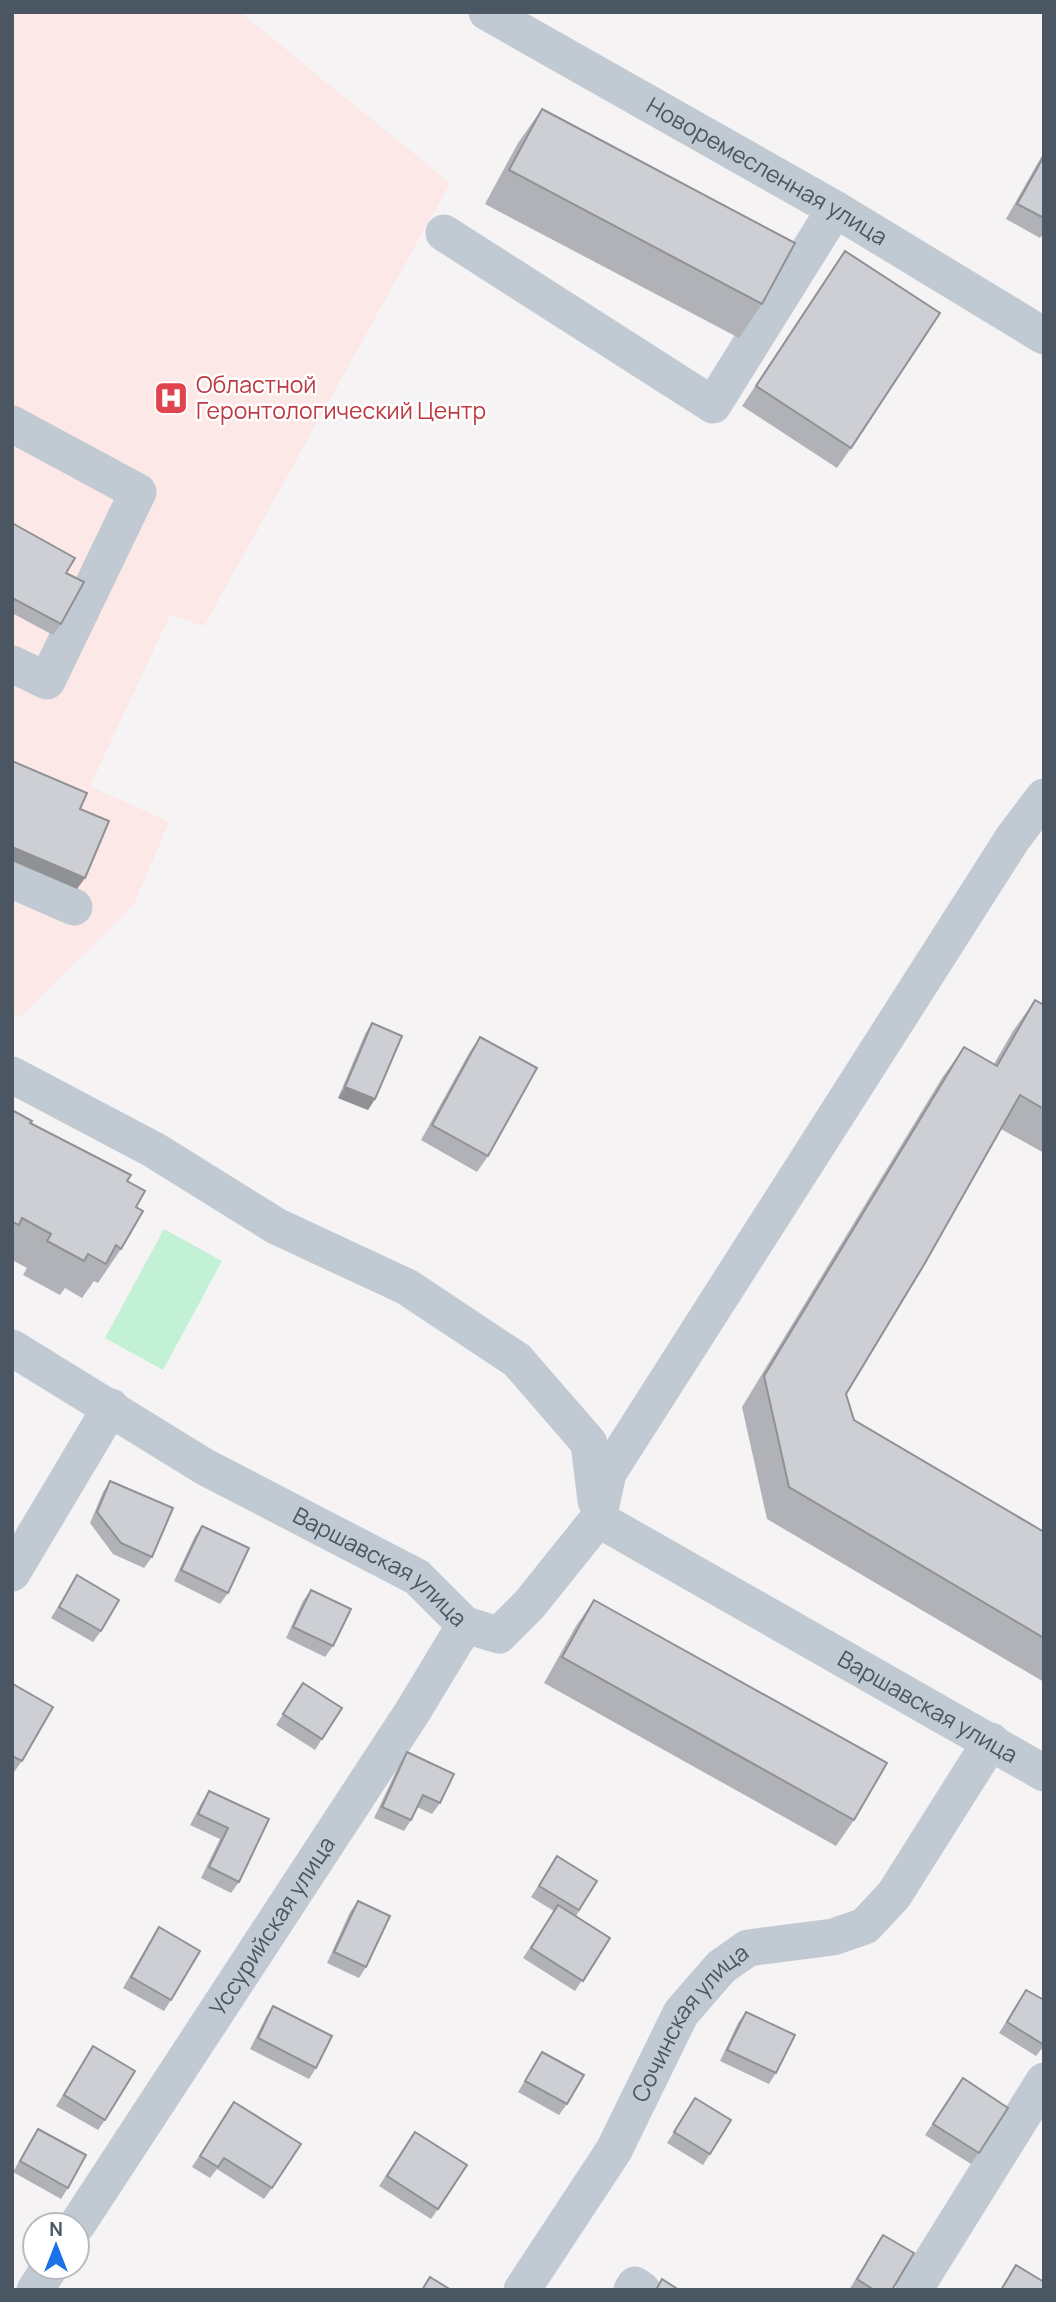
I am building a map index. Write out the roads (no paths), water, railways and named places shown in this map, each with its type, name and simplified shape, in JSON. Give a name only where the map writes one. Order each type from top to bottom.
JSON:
[{"type":"street","name":"Новоремесленная улица","points":[[487,12],[835,209],[1044,336]]},
{"type":"street","points":[[444,233],[713,405],[835,209]]},
{"type":"street","points":[[12,424],[138,492],[47,681],[12,664]]},
{"type":"street","points":[[598,1519],[608,1473],[1013,838],[1044,797]]},
{"type":"street","points":[[12,880],[74,907]]},
{"type":"street","points":[[12,1075],[154,1150],[276,1226],[407,1287],[517,1360],[589,1443],[598,1519]]},
{"type":"street","name":"Варшавская улица","points":[[12,1348],[205,1467],[417,1577],[465,1625],[499,1635],[529,1605],[598,1519],[1044,1773]]},
{"type":"street","points":[[12,1573],[111,1407]]},
{"type":"street","name":"Уссурийская улица","points":[[86,2211],[413,1712],[465,1625]]},
{"type":"street","name":"Сочинская улица","points":[[522,2290],[614,2150],[681,2013],[689,2003],[721,1967],[748,1948],[833,1937],[865,1926],[894,1895],[991,1741]]},
{"type":"street","points":[[914,2290],[1044,2081]]},
{"type":"street","points":[[632,2290],[635,2286],[642,2290]]},
{"type":"place","name":"Областной Геронтологический Центр","points":[[171,398]]}]
